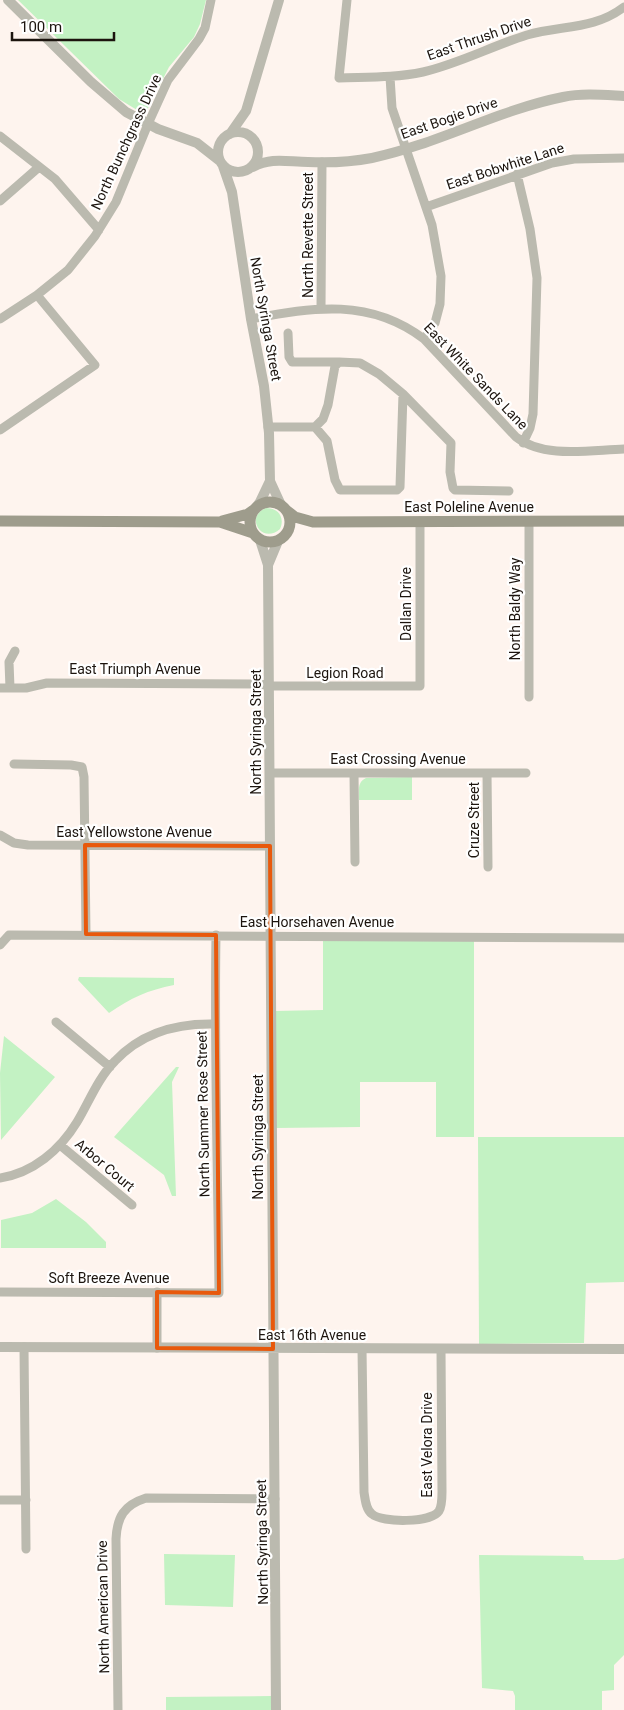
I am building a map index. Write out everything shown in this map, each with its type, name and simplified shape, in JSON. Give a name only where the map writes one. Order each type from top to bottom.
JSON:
[{"type":"main road","points":[[0,521],[220,522],[248,514],[259,505],[269,502],[283,508],[290,523],[289,528],[281,539],[270,543],[220,522]]},
{"type":"main road","name":"East Poleline Avenue","points":[[283,508],[295,517],[314,522],[624,522]]},
{"type":"main road","points":[[255,509],[250,518],[250,524],[257,537]]},
{"type":"main road","name":"East Poleline Avenue","points":[[281,539],[291,531],[314,522]]},
{"type":"street","points":[[8,0],[126,112],[148,124],[197,143],[234,172],[250,169]]},
{"type":"street","name":"North Bunchgrass Drive","points":[[0,319],[37,295],[68,270],[99,230],[116,202],[168,80],[205,28],[211,0]]},
{"type":"street","points":[[221,163],[218,148],[246,111],[279,0]]},
{"type":"street","name":"East Thrush Drive","points":[[347,0],[339,78],[390,77],[433,69],[527,35],[557,28],[596,23],[624,7]]},
{"type":"street","points":[[390,77],[392,108],[432,225],[441,276],[440,304],[435,323],[424,339]]},
{"type":"street","name":"East Bogie Drive","points":[[250,169],[267,161],[282,159],[338,162],[371,158],[532,104],[566,96],[601,94],[624,96]]},
{"type":"street","points":[[232,192],[241,176],[250,169],[259,156],[255,141],[250,133],[246,111]]},
{"type":"street","points":[[197,143],[242,132],[255,141]]},
{"type":"street","points":[[0,136],[55,179],[99,230]]},
{"type":"street","name":"East Bogie Drive","points":[[255,141],[269,153],[282,159]]},
{"type":"street","name":"East Bobwhite Lane","points":[[426,207],[552,163],[574,159],[624,158]]},
{"type":"street","name":"North Revette Street","points":[[321,309],[322,162]]},
{"type":"street","name":"North Syringa Street","points":[[221,163],[232,192],[251,319],[264,386],[270,481],[283,508]]},
{"type":"street","points":[[0,201],[39,167]]},
{"type":"street","points":[[517,174],[528,220],[537,278],[533,414],[524,443]]},
{"type":"street","points":[[0,430],[95,365],[37,295]]},
{"type":"street","name":"East White Sands Lane","points":[[251,319],[308,309],[356,311],[385,317],[410,329],[424,339],[516,438],[524,443],[550,451],[624,450]]},
{"type":"street","points":[[288,333],[289,357],[292,362],[360,363],[379,374],[403,394],[451,443],[450,472],[452,488],[455,490],[509,491]]},
{"type":"street","points":[[268,427],[315,427],[323,419],[328,405],[335,366],[339,362]]},
{"type":"street","points":[[315,427],[327,441],[335,480],[340,490],[397,490],[400,487],[403,394]]},
{"type":"street","name":"North Syringa Street","points":[[255,509],[270,481]]},
{"type":"street","name":"Dallan Drive","points":[[420,521],[420,686]]},
{"type":"street","name":"North Baldy Way","points":[[529,522],[529,696]]},
{"type":"street","name":"North Syringa Street","points":[[257,537],[268,565],[270,686],[276,1710]]},
{"type":"street","name":"North Syringa Street","points":[[268,565],[281,539]]},
{"type":"street","points":[[10,688],[10,662],[15,651]]},
{"type":"street","name":"East Triumph Avenue","points":[[0,688],[26,688],[47,683],[260,684],[270,686]]},
{"type":"street","name":"Legion Road","points":[[270,686],[420,686]]},
{"type":"street","points":[[14,764],[71,765],[82,767],[84,778],[86,934]]},
{"type":"street","name":"Cruze Street","points":[[488,772],[488,867]]},
{"type":"street","points":[[354,773],[355,862]]},
{"type":"street","name":"East Crossing Avenue","points":[[271,774],[526,773]]},
{"type":"street","name":"East Yellowstone Avenue","points":[[0,835],[14,843],[28,845],[270,846]]},
{"type":"street","name":"East Horsehaven Avenue","points":[[0,946],[9,935],[86,934],[624,938]]},
{"type":"street","name":"North Summer Rose Street","points":[[216,935],[215,1024],[219,1293]]},
{"type":"street","points":[[56,1022],[110,1067]]},
{"type":"street","points":[[0,1178],[18,1174],[32,1167],[60,1146],[78,1121],[98,1083],[110,1067],[130,1047],[160,1030],[181,1025],[215,1024]]},
{"type":"street","name":"Arbor Court","points":[[60,1146],[132,1205]]},
{"type":"street","name":"Soft Breeze Avenue","points":[[0,1292],[219,1293]]},
{"type":"street","points":[[157,1292],[157,1348]]},
{"type":"street","name":"East 16th Avenue","points":[[0,1347],[624,1349]]},
{"type":"street","points":[[24,1347],[26,1549]]},
{"type":"street","name":"East Velora Drive","points":[[362,1348],[364,1492],[369,1512],[385,1520],[426,1519],[440,1511],[442,1492],[441,1349]]},
{"type":"street","name":"North American Drive","points":[[118,1710],[116,1539],[117,1527],[124,1511],[135,1501],[146,1498],[275,1499]]},
{"type":"street","points":[[0,1500],[26,1500]]},
{"type":"highlighted area","points":[[85,845],[270,846],[273,1349],[157,1348],[157,1292],[219,1293],[216,935],[86,934]]},
{"type":"green space","points":[[18,0],[206,0],[200,24],[194,37],[169,67],[146,112],[142,113],[119,99]]},
{"type":"green space","points":[[266,508],[271,508],[280,514],[282,521],[280,529],[267,534],[258,528],[256,523],[256,517]]},
{"type":"green space","points":[[412,777],[412,800],[359,800],[360,784],[366,778]]},
{"type":"green space","points":[[323,941],[474,941],[474,1137],[436,1137],[436,1082],[360,1082],[360,1127],[276,1128],[275,1011],[323,1010]]},
{"type":"green space","points":[[79,977],[174,978],[174,985],[140,995],[109,1013],[78,980]]},
{"type":"green space","points":[[4,1036],[55,1077],[1,1140],[0,1073]]},
{"type":"green space","points":[[176,1067],[179,1067],[172,1082],[176,1196],[172,1196],[164,1175],[114,1137]]},
{"type":"green space","points":[[478,1137],[624,1137],[624,1282],[586,1283],[584,1343],[479,1344]]},
{"type":"green space","points":[[56,1199],[86,1222],[106,1242],[106,1248],[1,1248],[1,1220],[32,1213]]},
{"type":"green space","points":[[164,1554],[235,1555],[233,1607],[165,1605]]},
{"type":"green space","points":[[479,1555],[583,1556],[584,1560],[617,1560],[624,1558],[624,1655],[614,1665],[614,1690],[602,1691],[602,1710],[515,1710],[513,1691],[482,1688]]},
{"type":"green space","points":[[272,1696],[272,1710],[166,1710],[166,1697]]}]
